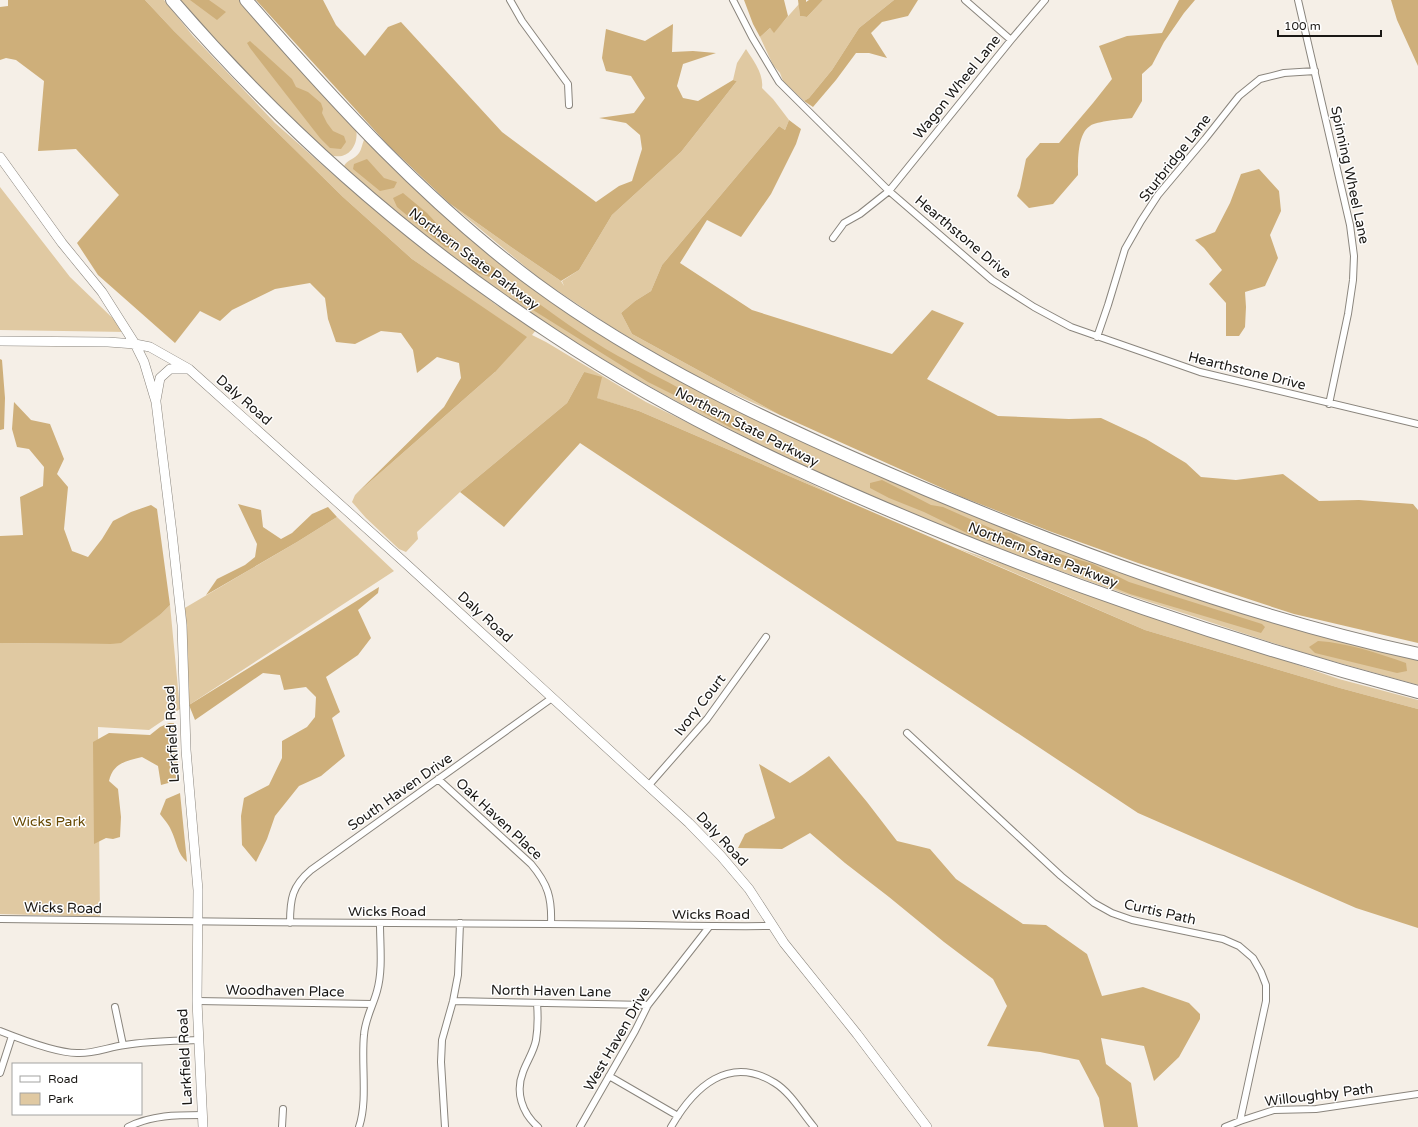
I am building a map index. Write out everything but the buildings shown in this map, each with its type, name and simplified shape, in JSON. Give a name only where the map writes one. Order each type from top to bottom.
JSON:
[{"type":"highway","name":"Northern State Parkway","points":[[172,0],[236,72],[299,134],[369,197],[416,236],[491,293],[555,337],[633,385],[760,452],[823,482],[1025,565],[1190,624],[1310,662],[1418,692]]},
{"type":"highway","name":"Northern State Parkway","points":[[246,0],[362,129],[401,169],[443,208],[495,253],[546,291],[598,327],[663,366],[750,411],[840,452],[957,502],[1073,548],[1143,574],[1245,608],[1337,634],[1418,654]]},
{"type":"street","points":[[510,0],[522,21],[568,84],[569,105]]},
{"type":"street","name":"Hearthstone Drive","points":[[734,0],[752,38],[779,82],[889,191],[992,280],[1034,307],[1071,327],[1200,372],[1418,424]]},
{"type":"street","points":[[965,0],[1011,40]]},
{"type":"street","name":"Wagon Wheel Lane","points":[[833,238],[844,223],[860,214],[889,191],[1045,0]]},
{"type":"street","name":"Spinning Wheel Lane","points":[[1298,0],[1350,225],[1354,256],[1353,280],[1348,314],[1329,404]]},
{"type":"street","name":"Sturbridge Lane","points":[[1097,337],[1125,249],[1141,221],[1158,195],[1238,96],[1260,79],[1284,73],[1315,71]]},
{"type":"street","points":[[0,157],[62,243],[102,292],[135,344]]},
{"type":"street","name":"Daly Road","points":[[0,341],[108,342],[135,344],[150,347],[189,369],[397,556],[689,823],[721,856],[749,889],[784,943],[857,1034],[927,1127]]},
{"type":"street","name":"Larkfield Road","points":[[135,344],[144,362],[156,402],[182,625],[186,750],[198,883],[197,1001],[203,1127]]},
{"type":"street","points":[[156,402],[160,378],[170,369],[189,369]]},
{"type":"street","name":"Ivory Court","points":[[649,785],[707,719],[766,637]]},
{"type":"street","name":"South Haven Drive","points":[[290,923],[292,895],[300,879],[552,698]]},
{"type":"street","name":"Curtis Path","points":[[907,733],[1061,876],[1094,903],[1112,913],[1132,920],[1223,939],[1240,946],[1253,958],[1261,972],[1266,986],[1266,1001],[1240,1121]]},
{"type":"street","name":"Oak Haven Place","points":[[438,779],[531,864],[542,877],[550,902],[552,924]]},
{"type":"street","name":"Wicks Road","points":[[0,919],[380,924],[552,924],[709,927],[773,926]]},
{"type":"street","points":[[359,1127],[362,1107],[364,1034],[380,977],[380,924]]},
{"type":"street","points":[[445,1127],[441,1062],[442,1040],[453,1001],[458,975],[460,924]]},
{"type":"street","name":"West Haven Drive","points":[[580,1127],[610,1076],[648,1005],[709,927]]},
{"type":"street","name":"Woodhaven Place","points":[[197,1001],[372,1004]]},
{"type":"street","name":"North Haven Lane","points":[[453,1001],[648,1005]]},
{"type":"street","points":[[537,1003],[538,1024],[536,1041],[522,1074],[520,1088],[521,1102],[526,1113],[538,1127]]},
{"type":"street","points":[[115,1007],[123,1045]]},
{"type":"street","points":[[0,1031],[61,1052],[76,1054],[94,1052],[123,1045],[199,1040]]},
{"type":"street","points":[[0,1073],[12,1036]]},
{"type":"street","points":[[672,1127],[692,1096],[708,1082],[726,1075],[745,1072],[762,1076],[776,1084],[788,1095],[814,1127]]},
{"type":"street","points":[[610,1076],[678,1116]]},
{"type":"street","name":"Willoughby Path","points":[[1225,1127],[1274,1110],[1316,1109],[1418,1094]]},
{"type":"street","points":[[282,1109],[282,1127]]},
{"type":"street","points":[[128,1127],[141,1120],[158,1117],[202,1115]]},
{"type":"green space","points":[[145,0],[164,0],[193,36],[275,123],[336,177],[411,239],[495,304],[536,330],[532,335],[646,402],[840,498],[639,411],[596,398],[584,372],[567,403],[460,492],[417,532],[418,539],[406,552],[399,549],[366,518],[352,502],[355,495],[495,372],[447,283],[412,259],[343,197],[174,31]]},
{"type":"green space","points":[[179,0],[241,0],[356,129],[356,140],[352,149],[345,155],[334,156],[329,154],[220,47]]},
{"type":"green space","points":[[823,0],[894,0],[859,28],[832,70],[809,98],[804,101],[783,81],[780,73],[773,65],[760,37],[770,28],[774,32],[799,4],[800,16],[807,17]]},
{"type":"green space","points":[[746,49],[760,72],[762,88],[773,99],[789,120],[785,130],[779,126],[662,265],[651,291],[635,301],[621,313],[632,334],[780,415],[690,374],[610,326],[540,279],[449,203],[561,281],[564,286],[562,281],[579,270],[612,215],[681,152],[737,81],[733,80],[737,63]]},
{"type":"green space","points":[[365,138],[477,243],[720,400],[1048,543],[1418,657],[1418,685],[1275,644],[1110,589],[1028,559],[947,528],[866,494],[787,458],[710,419],[633,377],[559,332],[475,275],[394,212],[344,166],[359,153]]},
{"type":"green space","points":[[0,187],[70,277],[127,332],[0,330]]},
{"type":"green space","points":[[337,517],[394,571],[189,705],[183,609]]},
{"type":"green space","points":[[957,548],[1339,679],[1418,700],[1418,709],[1340,688],[1145,630]]},
{"type":"green space","name":"Wicks Park","points":[[170,605],[180,709],[149,730],[98,727],[100,917],[0,914],[0,643],[111,644],[161,614]]},
{"type":"shaded area","points":[[8,0],[145,0],[174,31],[343,197],[412,259],[527,337],[495,372],[355,495],[444,407],[461,378],[459,363],[437,357],[417,373],[413,350],[401,333],[381,331],[355,344],[336,342],[328,319],[325,298],[310,283],[275,289],[232,310],[220,321],[200,311],[175,343],[98,275],[77,243],[119,195],[76,149],[38,151],[44,81],[16,60],[6,58],[0,60],[0,7],[8,6]]},
{"type":"shaded area","points":[[190,0],[209,0],[226,12],[217,20]]},
{"type":"shaded area","points":[[256,0],[323,0],[336,25],[365,56],[388,27],[401,22],[502,132],[596,202],[619,186],[632,181],[642,149],[640,135],[626,123],[599,118],[634,113],[645,98],[631,76],[606,71],[602,58],[606,29],[645,41],[673,24],[672,52],[693,51],[716,53],[683,64],[677,86],[683,98],[698,101],[733,80],[737,81],[681,152],[612,215],[579,270],[561,281],[449,203],[388,145]]},
{"type":"shaded area","points":[[744,0],[784,0],[788,16],[774,33],[770,28],[760,37],[753,24]]},
{"type":"shaded area","points":[[798,0],[806,0],[806,2],[809,0],[823,0],[807,17],[800,16]]},
{"type":"shaded area","points":[[894,0],[918,0],[908,16],[882,22],[871,33],[887,58],[869,53],[856,53],[813,107],[804,101],[809,98],[832,70],[859,28]]},
{"type":"shaded area","points":[[1179,0],[1195,0],[1164,42],[1152,65],[1142,74],[1142,101],[1132,118],[1093,124],[1090,126],[1086,130],[1080,142],[1078,175],[1053,204],[1029,208],[1017,196],[1026,159],[1040,143],[1059,143],[1112,79],[1099,46],[1127,36],[1162,33]]},
{"type":"shaded area","points":[[1391,0],[1418,0],[1418,66],[1397,20]]},
{"type":"shaded area","points":[[250,41],[292,79],[296,87],[308,92],[321,103],[323,109],[322,113],[327,123],[333,131],[344,136],[346,142],[341,149],[330,148],[320,138],[250,48],[247,43]]},
{"type":"shaded area","points":[[789,120],[801,129],[796,144],[771,194],[741,237],[707,220],[680,263],[752,310],[892,354],[932,310],[964,323],[927,379],[998,416],[1069,419],[1101,418],[1146,439],[1186,463],[1201,477],[1236,480],[1283,474],[1319,501],[1359,500],[1413,504],[1418,510],[1418,643],[1294,614],[1138,563],[1049,531],[962,497],[780,415],[632,334],[621,313],[635,301],[651,291],[662,265],[779,126],[785,130]]},
{"type":"shaded area","points":[[367,159],[384,178],[397,182],[394,188],[380,191],[353,169],[354,164]]},
{"type":"shaded area","points":[[1259,169],[1279,191],[1281,211],[1270,235],[1278,258],[1265,286],[1245,292],[1245,327],[1239,336],[1226,336],[1226,303],[1209,284],[1222,270],[1204,248],[1195,240],[1215,232],[1230,203],[1241,174]]},
{"type":"shaded area","points":[[403,193],[427,213],[440,227],[459,242],[459,249],[445,247],[397,207],[393,198]]},
{"type":"shaded area","points":[[472,254],[502,273],[490,277],[474,270],[466,261],[465,256]]},
{"type":"shaded area","points":[[512,292],[522,292],[605,349],[686,392],[685,397],[676,396],[648,382],[517,300]]},
{"type":"shaded area","points":[[0,359],[2,360],[5,398],[4,429],[0,430]]},
{"type":"shaded area","points":[[584,372],[602,377],[597,398],[639,411],[1145,630],[1340,688],[1418,709],[1418,928],[1356,908],[1138,813],[580,443],[504,527],[460,492],[567,403]]},
{"type":"shaded area","points":[[14,402],[31,420],[50,424],[64,459],[57,474],[68,487],[64,529],[72,551],[88,557],[102,539],[113,521],[131,512],[151,505],[157,509],[170,605],[161,614],[121,643],[0,643],[0,536],[23,535],[20,497],[43,486],[44,467],[29,449],[17,447],[12,429]]},
{"type":"shaded area","points":[[707,403],[730,415],[740,418],[746,425],[745,433],[731,428],[697,409],[700,405]]},
{"type":"shaded area","points":[[882,480],[931,505],[943,507],[997,531],[1011,533],[1043,549],[1093,564],[1129,582],[1262,624],[1265,627],[1261,633],[1130,594],[1065,568],[969,534],[870,488],[870,483]]},
{"type":"shaded area","points":[[238,504],[261,510],[263,527],[281,539],[292,533],[312,514],[328,507],[337,517],[206,595],[217,579],[245,565],[255,557],[257,544]]},
{"type":"shaded area","points":[[379,587],[378,593],[358,610],[371,638],[358,655],[326,677],[340,712],[332,718],[345,756],[321,776],[299,786],[275,816],[267,839],[256,862],[242,845],[241,816],[244,798],[269,785],[282,758],[282,741],[307,727],[315,717],[316,697],[306,687],[284,690],[280,675],[263,673],[195,720],[189,705]]},
{"type":"shaded area","points":[[1318,641],[1352,646],[1406,663],[1407,671],[1397,673],[1315,653],[1309,647]]},
{"type":"shaded area","points":[[169,723],[174,723],[179,780],[161,785],[158,766],[142,757],[121,764],[117,767],[111,775],[109,781],[118,789],[121,817],[120,837],[113,839],[106,838],[94,844],[93,742],[109,733],[150,735],[160,727]]},
{"type":"shaded area","points":[[829,756],[897,841],[930,849],[956,879],[1023,924],[1046,925],[1087,954],[1102,996],[1143,987],[1189,1003],[1200,1014],[1200,1019],[1179,1057],[1154,1081],[1144,1046],[1101,1038],[1106,1064],[1131,1083],[1138,1127],[1104,1127],[1099,1098],[1079,1060],[1040,1052],[987,1046],[1007,1006],[993,979],[944,942],[810,833],[782,849],[738,848],[745,834],[775,818],[759,764],[790,783]]},
{"type":"shaded area","points":[[180,793],[187,862],[179,852],[169,826],[160,814],[166,799]]}]
